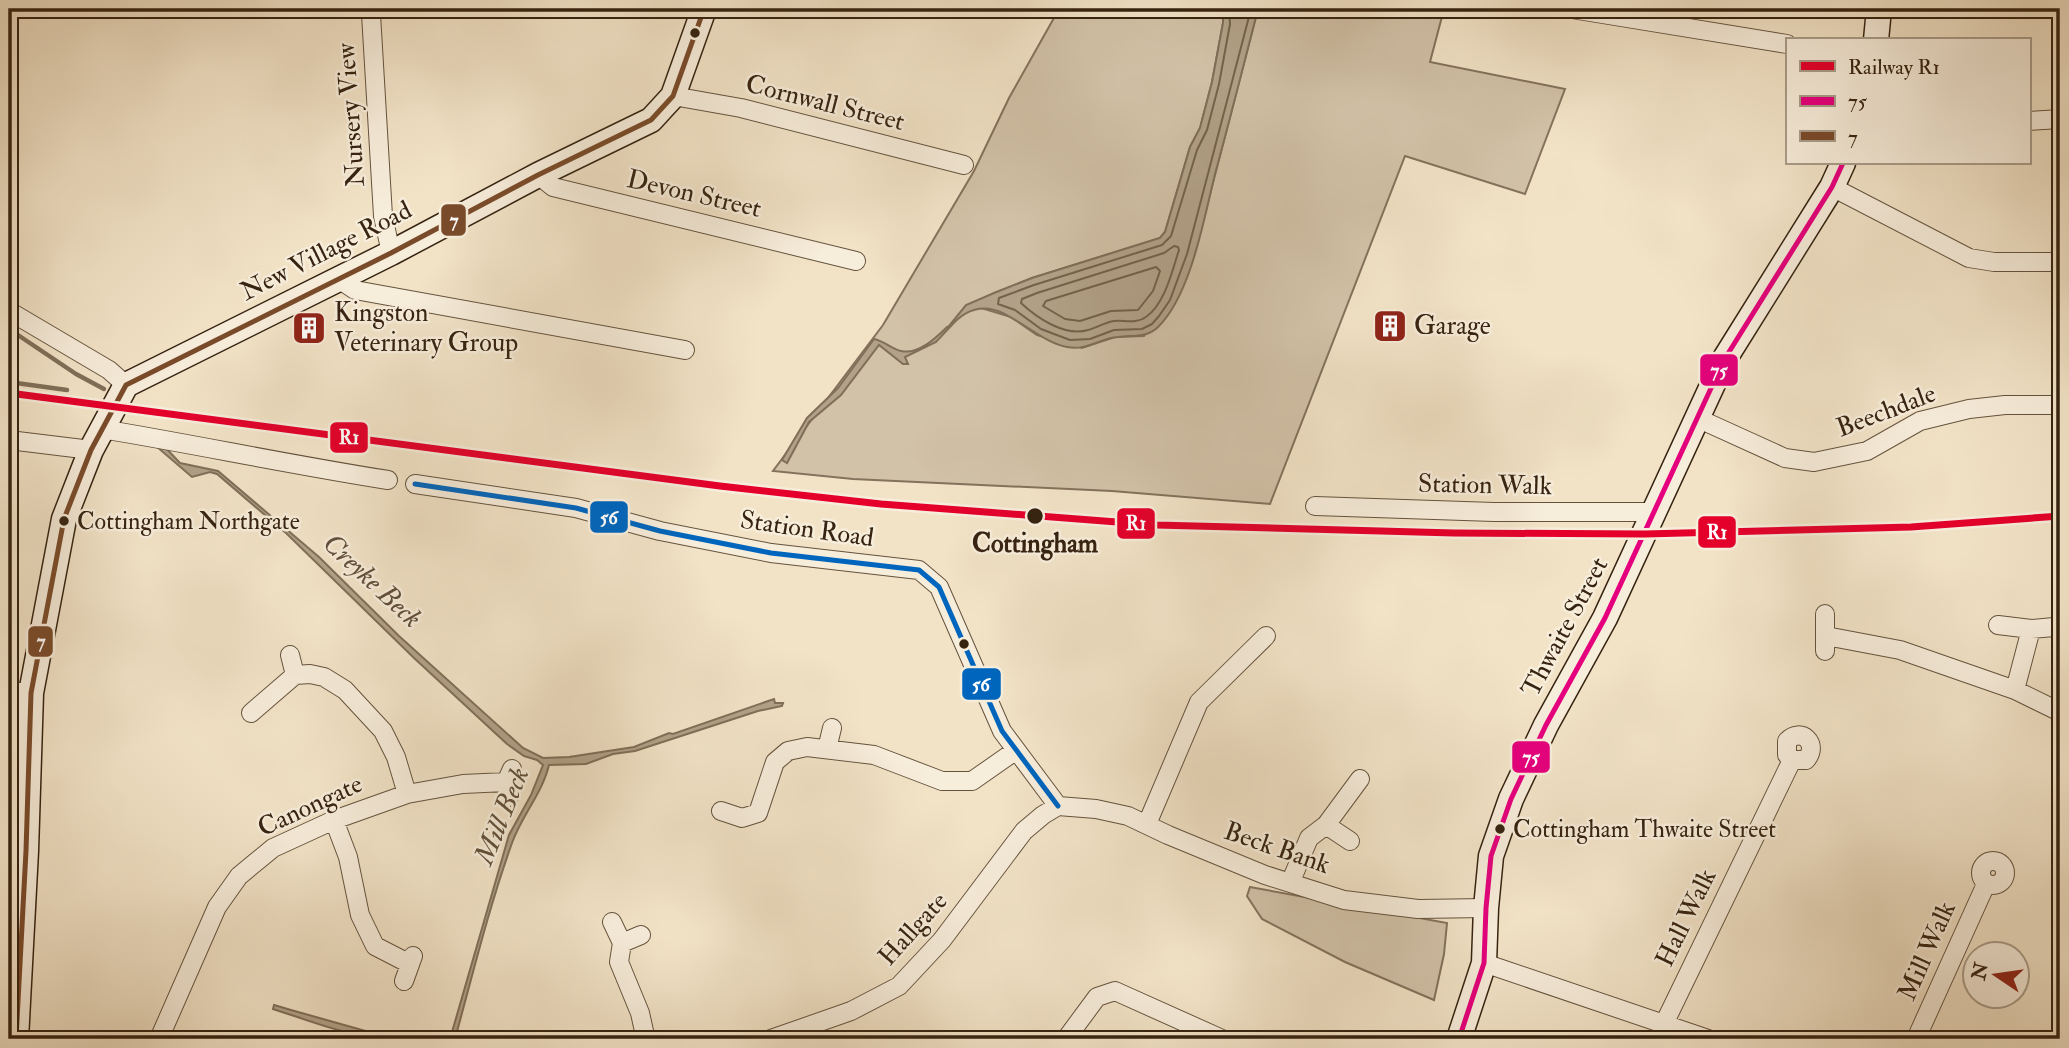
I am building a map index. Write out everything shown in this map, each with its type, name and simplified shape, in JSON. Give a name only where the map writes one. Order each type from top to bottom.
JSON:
[{"type":"street","name":"New Village Road","points":[[126,385],[651,120],[673,96],[704,9]]},
{"type":"street","points":[[1572,9],[1786,44]]},
{"type":"street","points":[[1876,38],[1879,9]]},
{"type":"street","name":"Nursery View","points":[[370,14],[383,216],[391,253]]},
{"type":"street","name":"Cornwall Street","points":[[673,96],[741,108],[964,165]]},
{"type":"street","points":[[2030,121],[2060,119]]},
{"type":"street","name":"Thwaite Street","points":[[1459,1039],[1484,964],[1491,856],[1511,799],[1546,725],[1605,618],[1724,360],[1832,187],[1843,164]]},
{"type":"street","name":"Devon Street","points":[[538,175],[553,187],[846,253]]},
{"type":"street","points":[[1832,187],[1969,258],[1994,262],[2060,262]]},
{"type":"street","points":[[337,278],[355,290],[685,350]]},
{"type":"street","points":[[9,311],[108,370],[126,385],[112,407],[64,519],[20,692],[16,1039]]},
{"type":"street","name":"Beechdale","points":[[1697,418],[1785,458],[1814,462],[1867,452],[1920,421],[1969,409],[2005,405],[2060,405]]},
{"type":"street","points":[[9,440],[97,440],[228,450],[296,466],[388,480]]},
{"type":"street","name":"Station Road","points":[[415,484],[576,508],[660,531],[771,553],[919,570],[939,587],[1002,731],[1058,806]]},
{"type":"street","name":"Station Walk","points":[[1315,506],[1494,512],[1654,512]]},
{"type":"street","points":[[1825,614],[1826,643],[1900,650],[2015,691],[2060,712]]},
{"type":"street","points":[[1998,625],[2031,629],[2054,627]]},
{"type":"street","points":[[2015,691],[2031,629]]},
{"type":"street","points":[[1147,824],[1199,702],[1266,636]]},
{"type":"street","points":[[290,655],[295,675]]},
{"type":"street","points":[[250,712],[295,675],[324,677],[345,690],[383,731],[396,757],[407,794]]},
{"type":"street","points":[[828,749],[832,728]]},
{"type":"street","points":[[721,811],[742,818],[758,813],[775,762],[788,751],[807,747],[874,755],[942,781],[972,781],[1015,751]]},
{"type":"street","name":"Hall Walk","points":[[1664,1024],[1792,760]]},
{"type":"street","points":[[1291,881],[1309,838],[1326,825],[1360,779]]},
{"type":"street","name":"Canongate","points":[[159,1039],[217,907],[239,876],[273,848],[334,820],[407,794],[463,783],[509,783]]},
{"type":"street","name":"Beck Bank","points":[[1058,806],[1096,808],[1128,816],[1265,875],[1291,881],[1344,900],[1418,909],[1486,908]]},
{"type":"street","name":"Hallgate","points":[[771,1039],[851,1011],[900,986],[942,940],[1024,831],[1058,806]]},
{"type":"street","points":[[334,820],[348,857],[360,915],[375,946],[409,967]]},
{"type":"street","points":[[1326,825],[1350,841]]},
{"type":"street","name":"Mill Walk","points":[[1916,1039],[1986,884]]},
{"type":"street","points":[[612,922],[622,943],[619,962],[640,1013],[644,1031],[642,1039]]},
{"type":"street","points":[[622,943],[641,935]]},
{"type":"street","points":[[1484,964],[1708,1039]]},
{"type":"street","points":[[1066,1039],[1097,997],[1115,991],[1222,1039]]},
{"type":"shaded area","points":[[1059,9],[1223,9],[1212,82],[1200,128],[1190,147],[1165,232],[1160,238],[1032,278],[994,293],[978,307],[1011,317],[1037,335],[1082,348],[1115,337],[1144,336],[1194,256],[1258,9],[1444,9],[1430,62],[1565,89],[1525,194],[1405,156],[1270,504],[1112,491],[853,479],[773,471],[883,325],[974,171],[1009,98]]},
{"type":"shaded area","points":[[1250,887],[1447,923],[1444,954],[1434,1000],[1345,962],[1262,919],[1247,896]]},
{"type":"water","points":[[1223,9],[1258,9],[1195,255],[1179,296],[1158,327],[1144,334],[1111,338],[1074,348],[1051,342],[994,310],[980,309],[965,314],[950,327],[966,305],[994,293],[1032,278],[1160,238],[1165,232],[1190,147],[1200,128],[1212,82]]},
{"type":"water","points":[[949,328],[936,342],[905,357],[908,364],[903,364],[879,345],[841,395],[809,422],[787,463],[782,460],[807,418],[838,388],[874,339],[907,352],[926,345]]},
{"type":"water","points":[[163,445],[180,463],[218,471],[319,557],[399,636],[523,748],[543,758],[569,757],[634,747],[774,699],[775,703],[783,703],[782,706],[586,764],[549,765],[542,785],[512,843],[455,1039],[450,1039],[509,835],[531,795],[543,765],[507,744],[286,533],[217,474],[210,472],[192,477],[157,447]]},
{"type":"water","points":[[274,1005],[394,1039],[364,1036],[333,1028],[273,1009]]},
{"type":"waterway","name":"Creyke Beck","points":[[9,329],[76,374],[104,389]]},
{"type":"waterway","points":[[9,382],[67,390]]},
{"type":"railway","points":[[9,393],[720,486],[881,504],[1156,525],[1454,533],[1645,534],[1911,527],[2060,516]]},
{"type":"rail line","name":"R1","points":[[9,393],[720,486],[881,504],[1156,525],[1454,533],[1645,534],[1911,527],[2060,516]]},
{"type":"transit line","name":"7","points":[[16,1039],[31,693],[64,519],[91,450],[126,385],[651,120],[673,96],[704,9]]},
{"type":"transit line","name":"75","points":[[1459,1039],[1484,963],[1491,856],[1511,799],[1546,725],[1605,618],[1724,360],[1832,187],[1843,164]]},
{"type":"transit line","name":"56","points":[[415,484],[576,508],[660,531],[771,553],[919,570],[939,587],[1002,731],[1058,806]]},
{"type":"place","name":"Garage","points":[[1390,326]]},
{"type":"place","name":"Kingston Veterinary Group","points":[[309,328]]},
{"type":"place","name":"Cottingham","points":[[1035,516]]},
{"type":"place","name":"Cottingham Northgate","points":[[64,521]]},
{"type":"place","name":"Cottingham Thwaite Street","points":[[1500,829]]},
{"type":"water label","name":"Mill Beck","points":[[502,816]]}]
